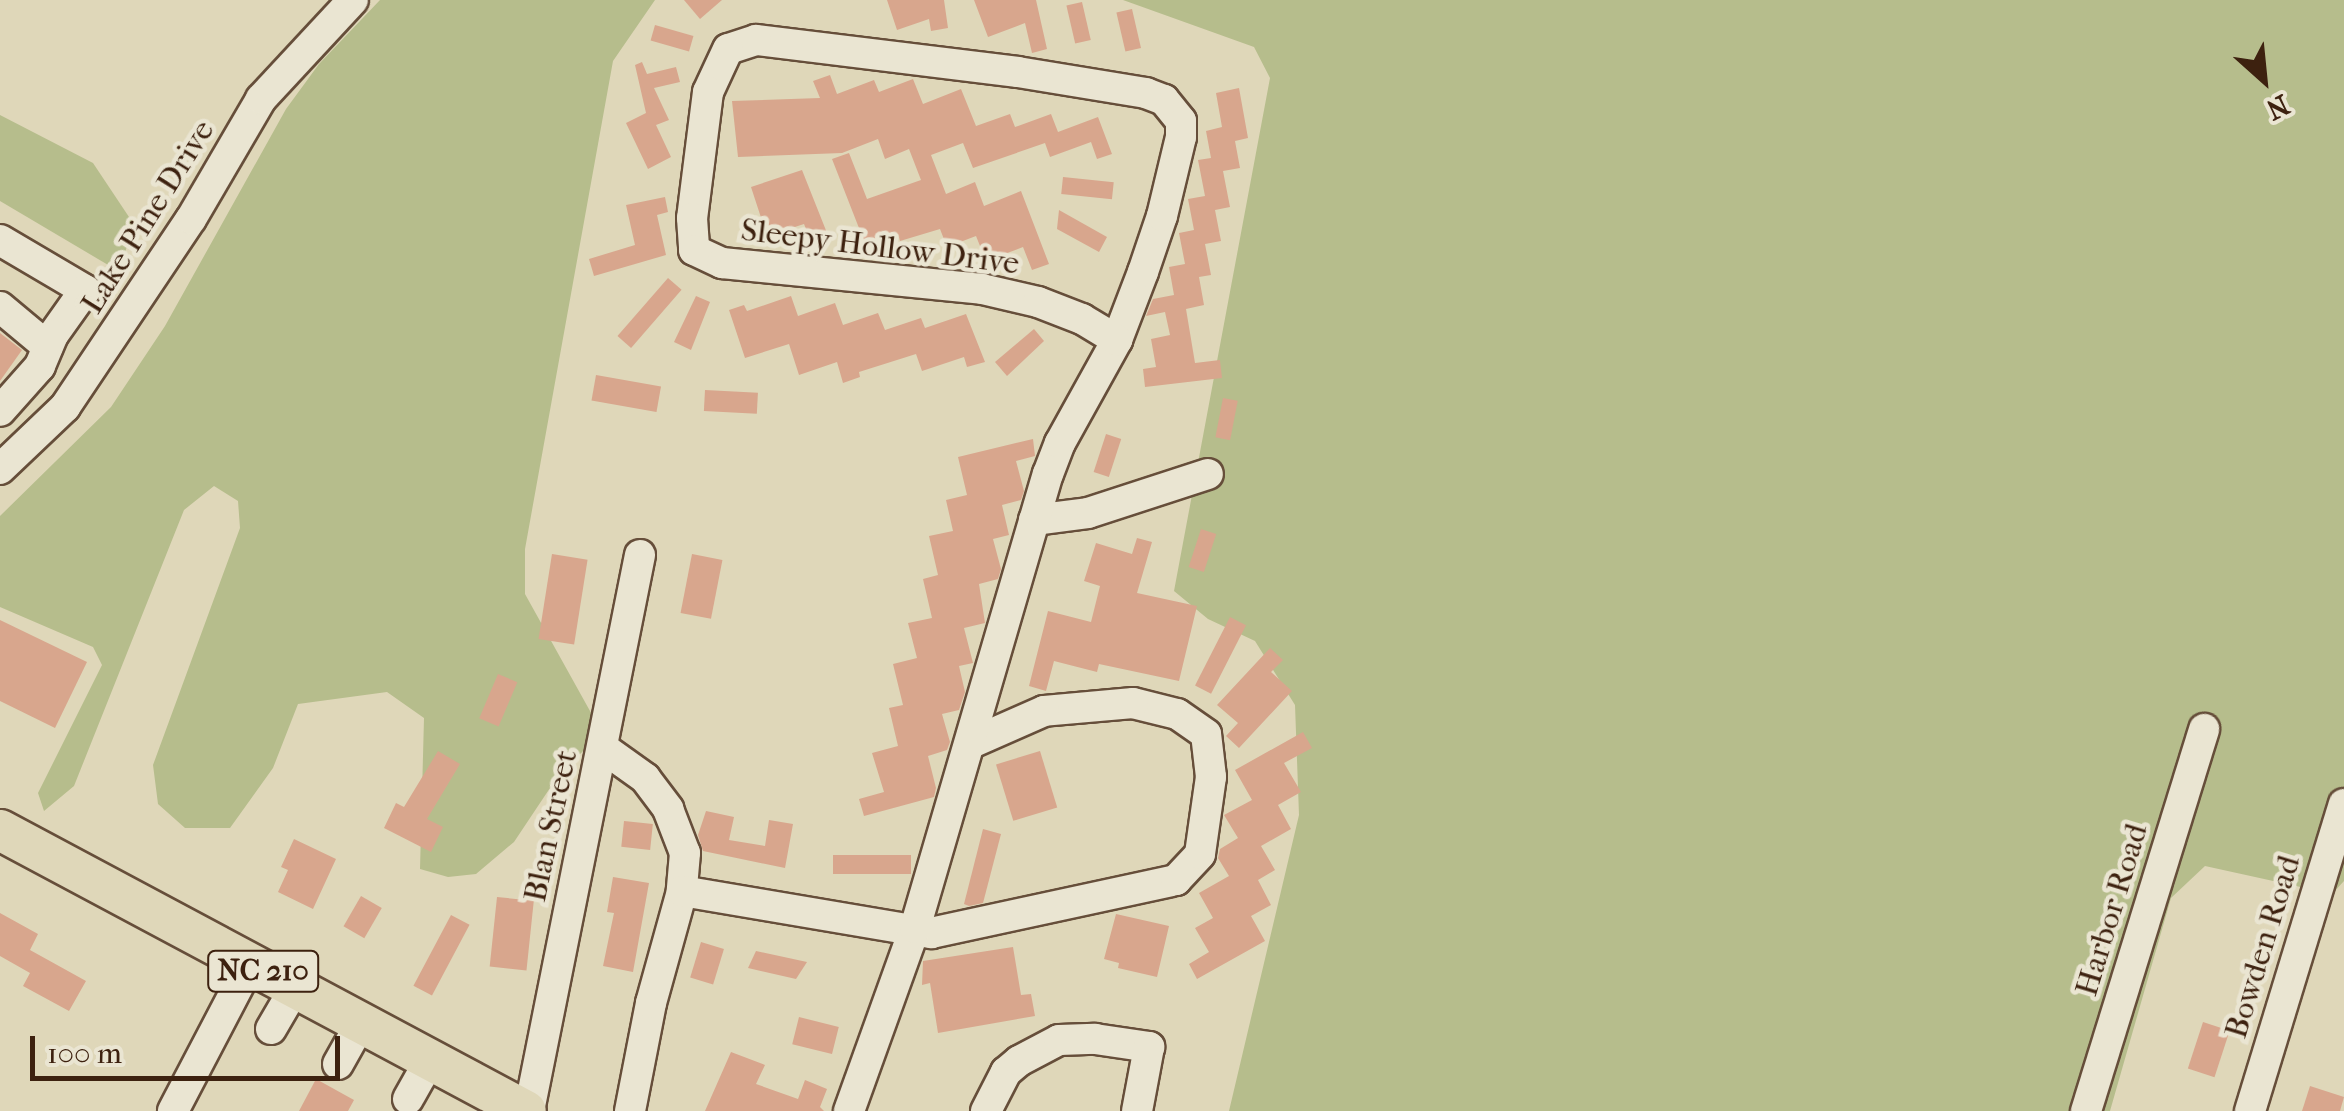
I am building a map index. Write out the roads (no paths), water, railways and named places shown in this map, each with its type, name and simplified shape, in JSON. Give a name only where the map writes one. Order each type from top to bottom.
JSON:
[{"type":"main road","name":"NC 210","points":[[0,830],[528,1111]]},
{"type":"street","name":"Lake Pine Drive","points":[[0,469],[65,407],[105,352],[191,219],[261,99],[354,0]]},
{"type":"street","name":"Sleepy Hollow Drive","points":[[849,1111],[915,928],[1034,520],[1060,443],[1117,340],[1162,216],[1182,137],[1181,121],[1164,100],[1146,92],[756,40],[728,48],[708,92],[692,218],[694,250],[722,264],[982,289],[1038,302],[1082,319],[1117,340]]},
{"type":"street","points":[[0,240],[85,290],[40,366],[0,411]]},
{"type":"street","points":[[0,307],[48,348]]},
{"type":"street","points":[[1034,520],[1088,513],[1208,474]]},
{"type":"street","name":"Blan Street","points":[[528,1111],[640,555]]},
{"type":"street","points":[[682,891],[931,932],[964,928],[1139,884],[1176,880],[1200,854],[1211,776],[1206,734],[1177,714],[1132,703],[1044,711],[971,743]]},
{"type":"street","name":"Harbor Road","points":[[2086,1111],[2204,729]]},
{"type":"street","points":[[603,748],[645,778],[668,809],[685,853],[682,891],[651,1003],[630,1111]]},
{"type":"street","name":"Bowden Road","points":[[2250,1111],[2338,848],[2344,804]]},
{"type":"street","points":[[173,1111],[250,964]]},
{"type":"street","points":[[270,1029],[295,988]]},
{"type":"street","points":[[338,1064],[361,1023]]},
{"type":"street","points":[[986,1111],[1006,1072],[1020,1062],[1059,1040],[1095,1039],[1149,1047],[1136,1111]]},
{"type":"street","points":[[408,1100],[430,1060]]}]
